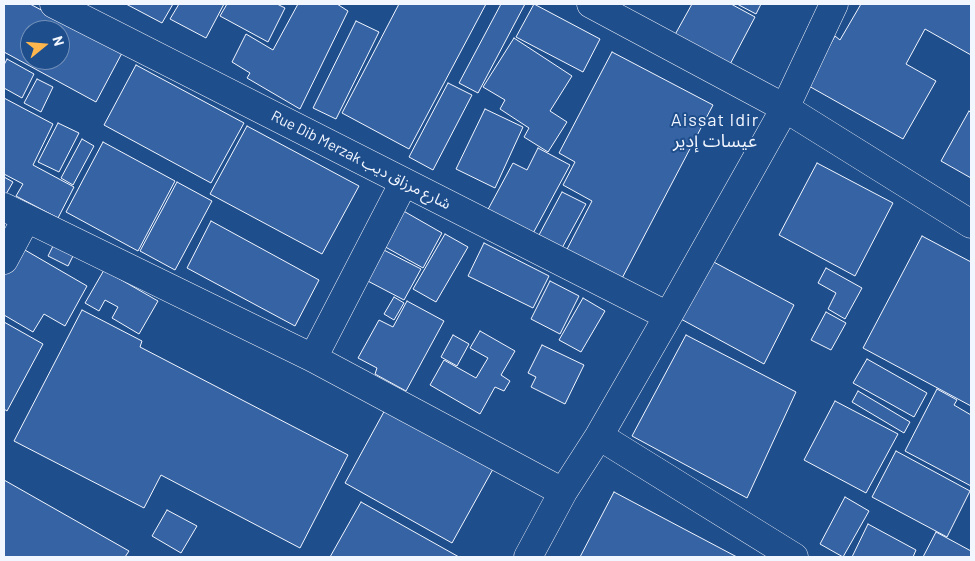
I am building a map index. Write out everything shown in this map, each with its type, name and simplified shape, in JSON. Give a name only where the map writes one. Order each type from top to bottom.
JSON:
[{"type":"street","name":"Rue Dib Merzak شارع مرزاق ديب","points":[[54,4],[668,316]]},
{"type":"street","points":[[591,4],[784,108],[971,224]]},
{"type":"street","points":[[528,557],[564,492],[668,316],[784,108],[834,4]]},
{"type":"street","points":[[313,358],[404,182]]},
{"type":"street","points":[[4,260],[15,213],[313,358],[564,492]]},
{"type":"street","points":[[598,436],[794,557]]},
{"type":"building","points":[[4,4],[30,4],[60,20],[20,20],[20,61],[4,52]]},
{"type":"building","points":[[126,4],[173,4],[162,23]]},
{"type":"building","points":[[179,4],[224,4],[206,38],[170,19]]},
{"type":"building","points":[[227,4],[277,4],[285,8],[268,42],[220,16]]},
{"type":"building","points":[[298,4],[337,4],[348,11],[300,109],[247,78],[250,73],[232,62],[246,34],[273,50]]},
{"type":"building","points":[[399,4],[486,4],[409,149],[342,113]]},
{"type":"building","points":[[501,4],[525,4],[478,93],[459,83]]},
{"type":"building","points":[[534,4],[600,39],[583,72],[516,37]]},
{"type":"building","points":[[692,4],[731,4],[755,17],[727,70],[672,40]]},
{"type":"building","points":[[737,4],[761,4],[756,14]]},
{"type":"building","points":[[861,4],[971,4],[971,55],[925,29],[906,64],[936,81],[903,139],[807,85],[835,36],[840,40]]},
{"type":"building","points":[[356,21],[379,32],[336,119],[313,108]]},
{"type":"building","points":[[70,25],[122,53],[96,102],[37,70],[70,70]]},
{"type":"building","points":[[514,38],[572,76],[550,111],[567,122],[548,152],[524,137],[529,128],[500,109],[505,100],[483,87]]},
{"type":"building","points":[[612,52],[713,105],[619,284],[564,255],[592,201],[563,185],[575,162],[559,153]]},
{"type":"building","points":[[7,59],[20,66],[20,70],[27,70],[34,74],[22,98],[4,88],[4,65]]},
{"type":"building","points":[[136,65],[244,123],[211,183],[104,125]]},
{"type":"building","points":[[37,79],[53,87],[41,112],[24,103]]},
{"type":"building","points":[[448,83],[472,95],[433,170],[409,157]]},
{"type":"building","points":[[4,98],[53,124],[33,165],[74,187],[58,218],[16,196],[23,184],[4,174]]},
{"type":"building","points":[[485,109],[523,127],[495,188],[456,169]]},
{"type":"building","points":[[969,111],[971,113],[971,178],[941,161]]},
{"type":"building","points":[[58,123],[79,133],[59,172],[38,162]]},
{"type":"building","points":[[247,126],[359,186],[322,254],[210,194]]},
{"type":"building","points":[[82,139],[94,146],[73,185],[61,178]]},
{"type":"building","points":[[103,142],[175,181],[138,251],[66,212]]},
{"type":"building","points":[[538,148],[570,165],[530,239],[485,215],[513,163],[527,170]]},
{"type":"building","points":[[817,163],[893,203],[855,276],[779,235]]},
{"type":"building","points":[[4,177],[13,182],[5,196],[4,195]]},
{"type":"building","points":[[177,182],[212,201],[175,270],[140,251]]},
{"type":"building","points":[[562,192],[586,204],[562,248],[539,235]]},
{"type":"building","points":[[400,209],[442,233],[423,268],[380,244]]},
{"type":"building","points":[[211,221],[319,280],[295,326],[187,268]]},
{"type":"building","points":[[445,234],[468,247],[436,302],[413,289]]},
{"type":"building","points":[[922,236],[971,262],[971,406],[863,348]]},
{"type":"building","points":[[56,240],[76,250],[68,266],[48,256]]},
{"type":"building","points":[[484,243],[549,276],[533,308],[468,276]]},
{"type":"building","points":[[18,246],[87,286],[65,326],[44,314],[33,332],[4,315],[4,271]]},
{"type":"building","points":[[380,248],[421,269],[404,300],[364,279]]},
{"type":"building","points":[[710,260],[794,305],[764,364],[679,318]]},
{"type":"building","points":[[826,268],[862,288],[845,319],[828,309],[836,293],[818,283]]},
{"type":"building","points":[[104,270],[158,301],[139,334],[112,318],[118,307],[105,300],[99,311],[85,303]]},
{"type":"building","points":[[550,281],[579,296],[560,334],[531,319]]},
{"type":"building","points":[[394,297],[404,303],[394,320],[384,314]]},
{"type":"building","points":[[583,298],[605,311],[581,352],[559,340]]},
{"type":"building","points":[[407,301],[444,321],[406,391],[375,374],[377,368],[358,358],[379,320],[393,327]]},
{"type":"building","points":[[82,310],[142,341],[140,347],[348,455],[300,548],[161,475],[144,508],[14,441]]},
{"type":"building","points":[[826,312],[846,323],[831,350],[811,340]]},
{"type":"building","points":[[4,322],[43,344],[7,411],[4,409]]},
{"type":"building","points":[[480,331],[515,351],[501,375],[510,381],[504,391],[495,387],[480,414],[430,385],[444,360],[476,378],[488,358],[470,348]]},
{"type":"building","points":[[453,335],[469,344],[457,366],[441,357]]},
{"type":"building","points":[[686,335],[796,392],[747,498],[632,436]]},
{"type":"building","points":[[542,345],[584,365],[565,404],[531,387],[536,377],[528,373]]},
{"type":"building","points":[[867,359],[927,393],[914,417],[853,383]]},
{"type":"building","points":[[937,389],[957,400],[954,405],[971,415],[971,486],[905,451]]},
{"type":"building","points":[[858,391],[910,422],[904,433],[852,402]]},
{"type":"building","points":[[835,401],[898,434],[866,493],[804,460]]},
{"type":"building","points":[[386,408],[493,469],[452,543],[345,483]]},
{"type":"building","points":[[896,451],[970,491],[947,537],[872,497]]},
{"type":"building","points":[[4,480],[129,551],[125,557],[4,557]]},
{"type":"building","points":[[614,492],[737,557],[580,557]]},
{"type":"building","points":[[845,497],[869,511],[843,557],[820,544]]},
{"type":"building","points":[[361,502],[459,557],[330,557]]},
{"type":"building","points":[[167,510],[197,526],[181,553],[152,536]]},
{"type":"building","points":[[868,524],[916,550],[913,557],[852,557]]},
{"type":"building","points":[[936,532],[971,551],[971,557],[923,557]]},
{"type":"district","name":"Aissat Idir عيسات إدير","points":[[715,130]]}]
